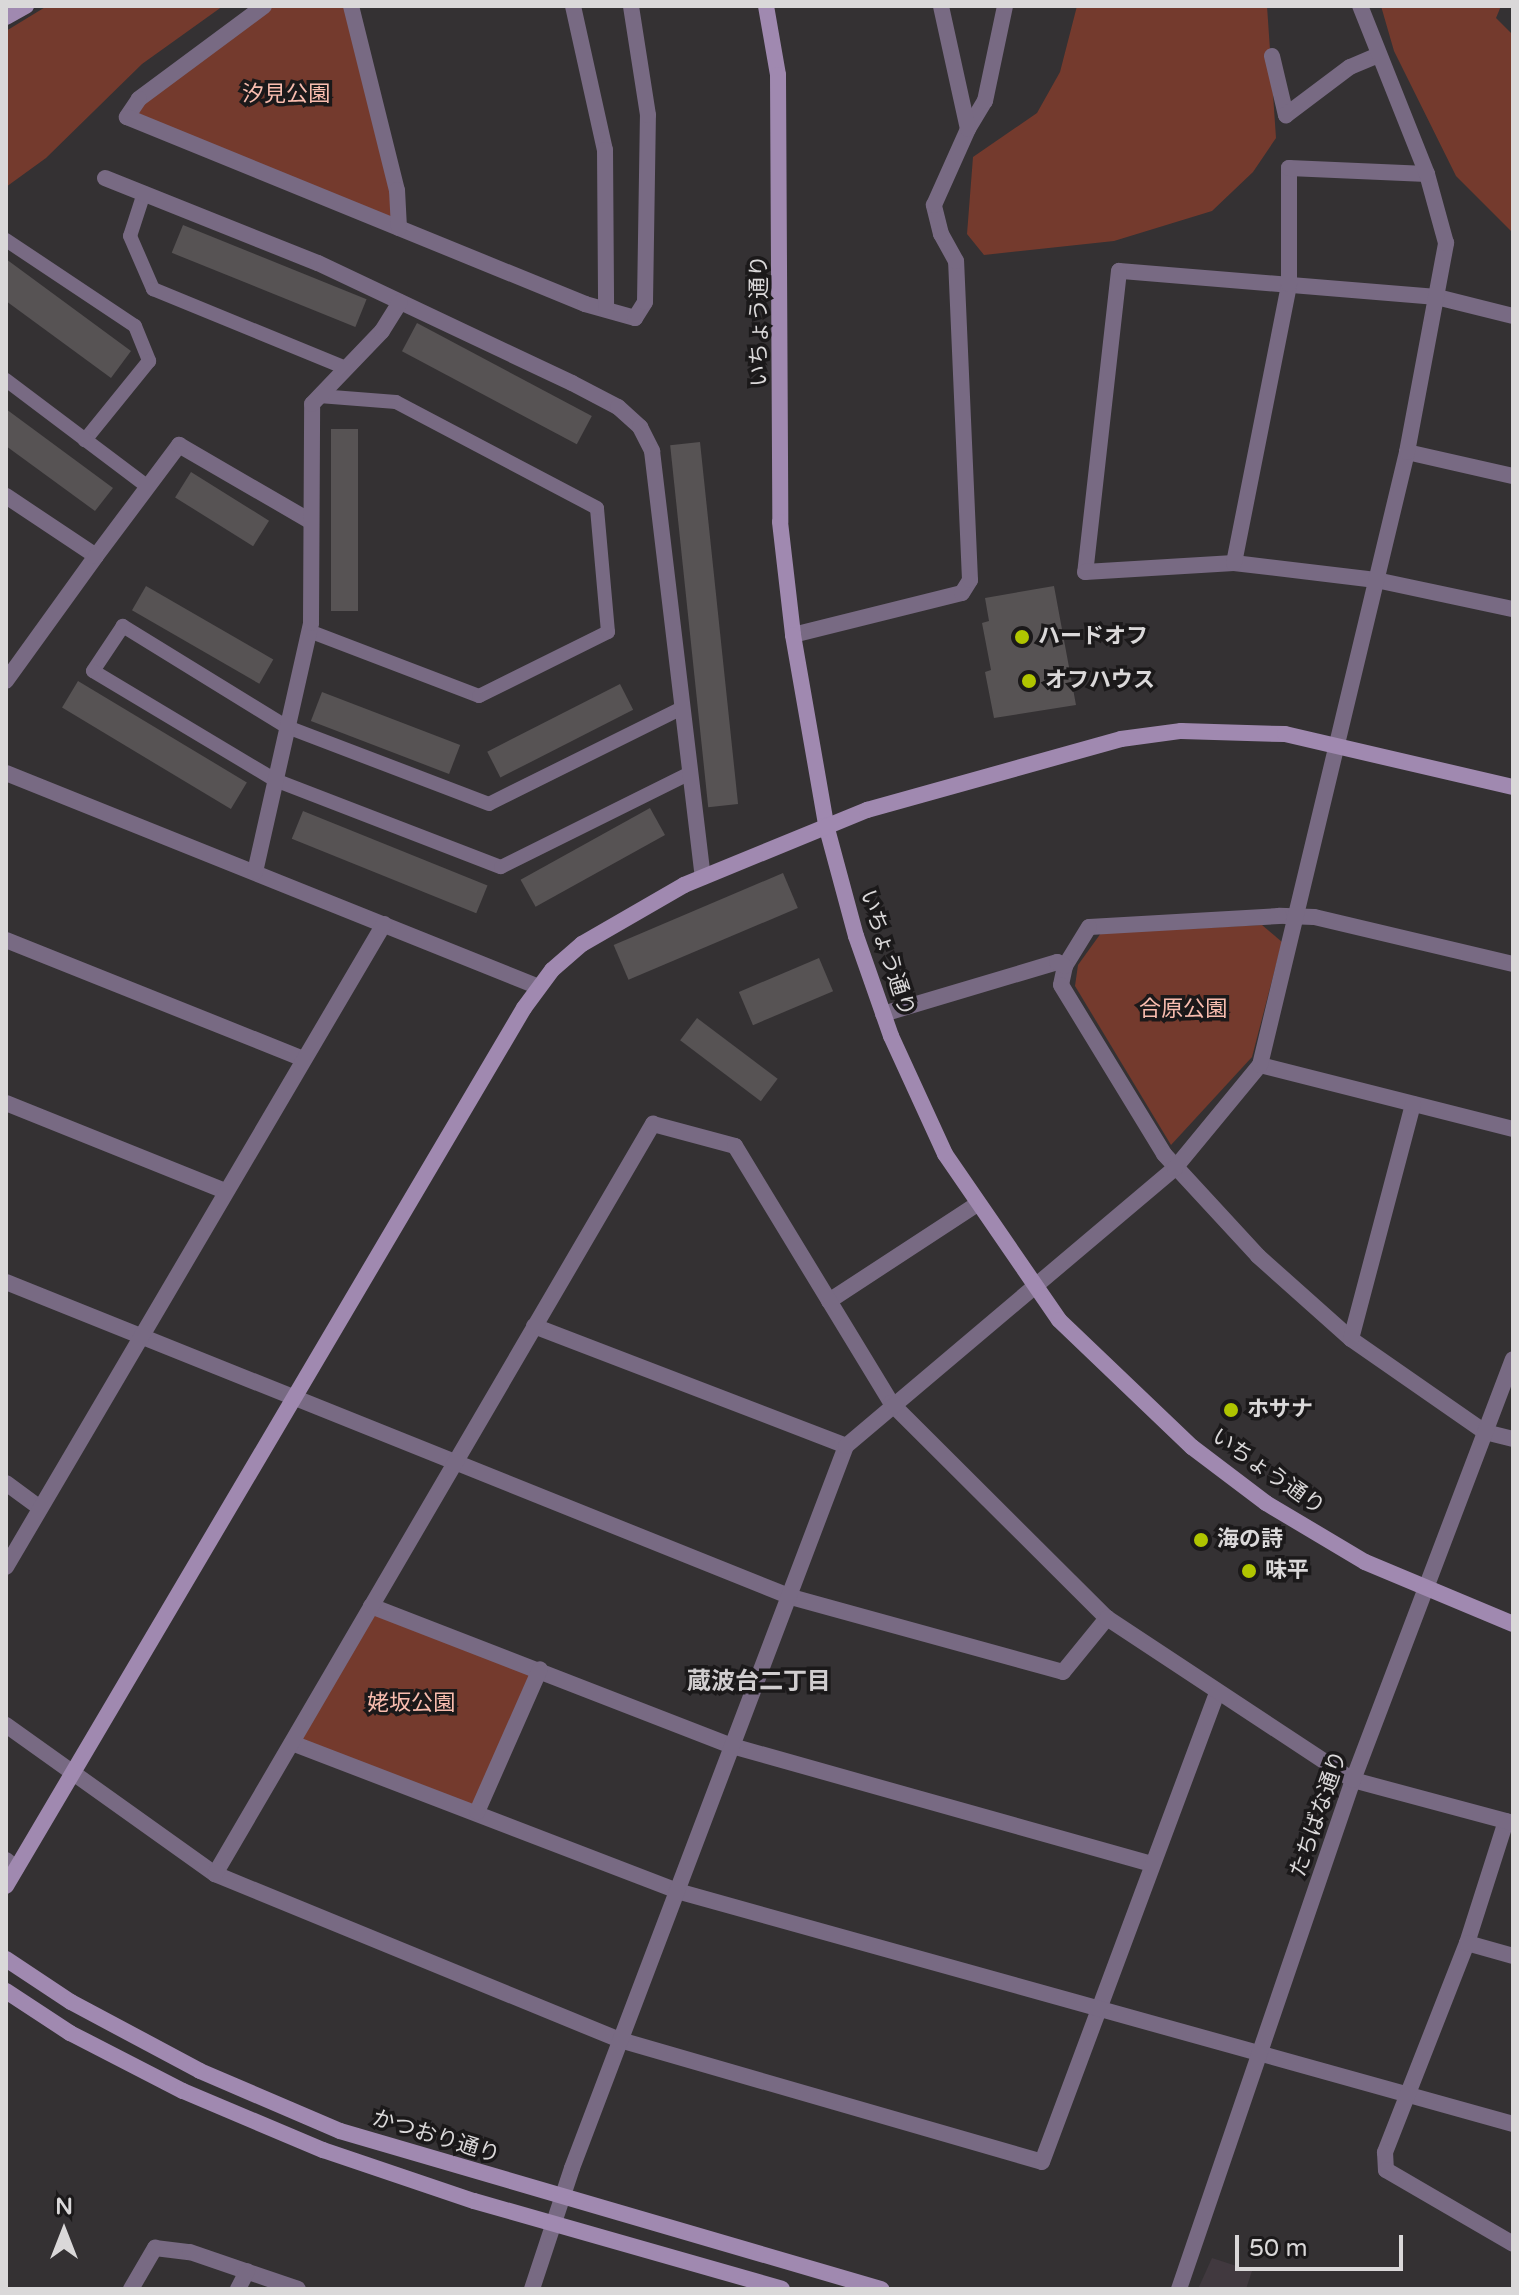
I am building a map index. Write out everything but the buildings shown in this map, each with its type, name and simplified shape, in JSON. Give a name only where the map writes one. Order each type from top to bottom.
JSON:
[{"type":"street","points":[[6,17],[26,6]]},
{"type":"street","points":[[264,6],[139,99],[127,117],[399,228],[635,318],[645,302],[648,115],[631,6]]},
{"type":"street","points":[[351,6],[397,190],[399,228]]},
{"type":"street","points":[[573,6],[605,150],[606,309]]},
{"type":"street","name":"いちょう通り","points":[[766,6],[779,89],[780,522],[793,635],[826,825],[883,1014],[945,1154],[1035,1287],[1118,1381],[1192,1447],[1266,1503],[1427,1592],[1513,1624]]},
{"type":"street","points":[[941,6],[968,129]]},
{"type":"street","points":[[793,635],[962,593],[970,580],[956,261],[941,234],[934,205],[968,129],[985,101],[1005,6]]},
{"type":"street","points":[[532,2289],[562,2196],[620,2040],[846,1446],[891,1403],[1035,1287],[1175,1168],[1260,1065],[1407,452],[1446,243],[1427,174],[1376,56],[1360,6]]},
{"type":"street","points":[[1272,56],[1286,115],[1350,67],[1376,56]]},
{"type":"street","points":[[1234,563],[1289,284],[1289,168],[1427,174]]},
{"type":"street","points":[[105,178],[400,302],[572,383],[618,407],[640,427],[652,451],[680,709],[703,877]]},
{"type":"street","points":[[1513,316],[1437,297],[1119,271],[1085,572],[1234,563],[1376,580],[1513,609]]},
{"type":"street","points":[[255,872],[309,631],[308,440],[312,404],[382,331],[400,302]]},
{"type":"street","points":[[6,681],[179,445],[310,521]]},
{"type":"street","points":[[1407,452],[1513,476]]},
{"type":"street","points":[[6,496],[96,556]]},
{"type":"street","points":[[6,1886],[11,1864],[71,1775],[539,987],[582,944],[628,914],[703,877],[826,825],[1052,754],[1121,739],[1234,730],[1339,744],[1513,787]]},
{"type":"street","points":[[6,773],[539,987]]},
{"type":"street","points":[[1513,964],[1297,916],[1089,927],[1065,966],[1061,985],[1175,1168],[1258,1256],[1351,1339],[1485,1432],[1513,1439]]},
{"type":"street","points":[[6,1567],[384,924]]},
{"type":"street","points":[[6,940],[303,1059]]},
{"type":"street","points":[[883,1014],[1057,962],[1065,966]]},
{"type":"street","points":[[1260,1065],[1513,1129]]},
{"type":"street","points":[[6,1103],[225,1191]]},
{"type":"street","points":[[1351,1339],[1413,1104]]},
{"type":"street","points":[[215,1874],[653,1124],[735,1146],[891,1403],[1107,1618],[1353,1780],[1509,1822],[1467,1943],[1385,2152],[1386,2170],[1513,2244]]},
{"type":"street","points":[[829,1301],[977,1204]]},
{"type":"street","points":[[6,1282],[453,1464],[791,1597],[1063,1672],[1107,1618]]},
{"type":"street","points":[[534,1326],[846,1446]]},
{"type":"street","name":"たちばな通り","points":[[1179,2289],[1353,1780],[1513,1359]]},
{"type":"street","points":[[6,1483],[40,1508]]},
{"type":"street","points":[[371,1606],[732,1746],[1151,1864]]},
{"type":"street","points":[[477,1812],[540,1669]]},
{"type":"street","points":[[6,1725],[71,1775],[215,1874],[620,2040],[1042,2162],[1217,1693]]},
{"type":"street","points":[[292,1743],[677,1891],[1259,2056],[1513,2124]]},
{"type":"street","points":[[1467,1943],[1513,1956]]},
{"type":"street","name":"かつおり通り","points":[[6,1959],[71,2002],[200,2071],[298,2113],[457,2169],[562,2196],[881,2289]]},
{"type":"street","points":[[6,1991],[70,2033],[197,2097],[323,2150],[554,2224],[782,2289]]},
{"type":"street","points":[[131,2289],[155,2248],[190,2252],[298,2289]]},
{"type":"street","points":[[238,2289],[247,2271]]},
{"type":"lane","points":[[144,193],[130,236],[153,289],[346,368]]},
{"type":"lane","points":[[6,240],[135,326],[149,361],[85,440]]},
{"type":"lane","points":[[6,380],[148,487]]},
{"type":"lane","points":[[309,631],[479,696],[608,632],[597,508],[396,402],[319,396]]},
{"type":"lane","points":[[680,709],[489,804],[287,727],[123,626],[93,671],[275,780],[501,867],[688,774]]},
{"type":"shaded area","points":[[1212,2258],[1252,2271],[1246,2289],[1198,2289]]},
{"type":"green space","points":[[47,6],[223,6],[142,64],[46,158],[6,187],[6,31]]},
{"type":"green space","name":"汐見公園","points":[[268,6],[349,6],[399,228],[127,117]]},
{"type":"green space","points":[[1077,6],[1267,6],[1276,138],[1253,172],[1212,211],[1114,241],[984,255],[967,234],[973,157],[1037,113],[1060,72]]},
{"type":"green space","points":[[1381,6],[1501,6],[1496,18],[1513,35],[1513,233],[1456,176],[1394,51]]},
{"type":"green space","name":"合原公園","points":[[1262,925],[1282,942],[1252,1057],[1171,1145],[1075,986],[1078,965],[1101,933]]},
{"type":"green space","name":"姥坂公園","points":[[371,1606],[540,1669],[477,1812],[292,1743]]},
{"type":"place","name":"ハードオフ","points":[[1022,637]]},
{"type":"place","name":"オフハウス","points":[[1029,681]]},
{"type":"place","name":"ホサナ","points":[[1231,1410]]},
{"type":"place","name":"海の詩","points":[[1201,1540]]},
{"type":"place","name":"味平","points":[[1249,1571]]},
{"type":"district","name":"蔵波台二丁目","points":[[759,1682]]}]
